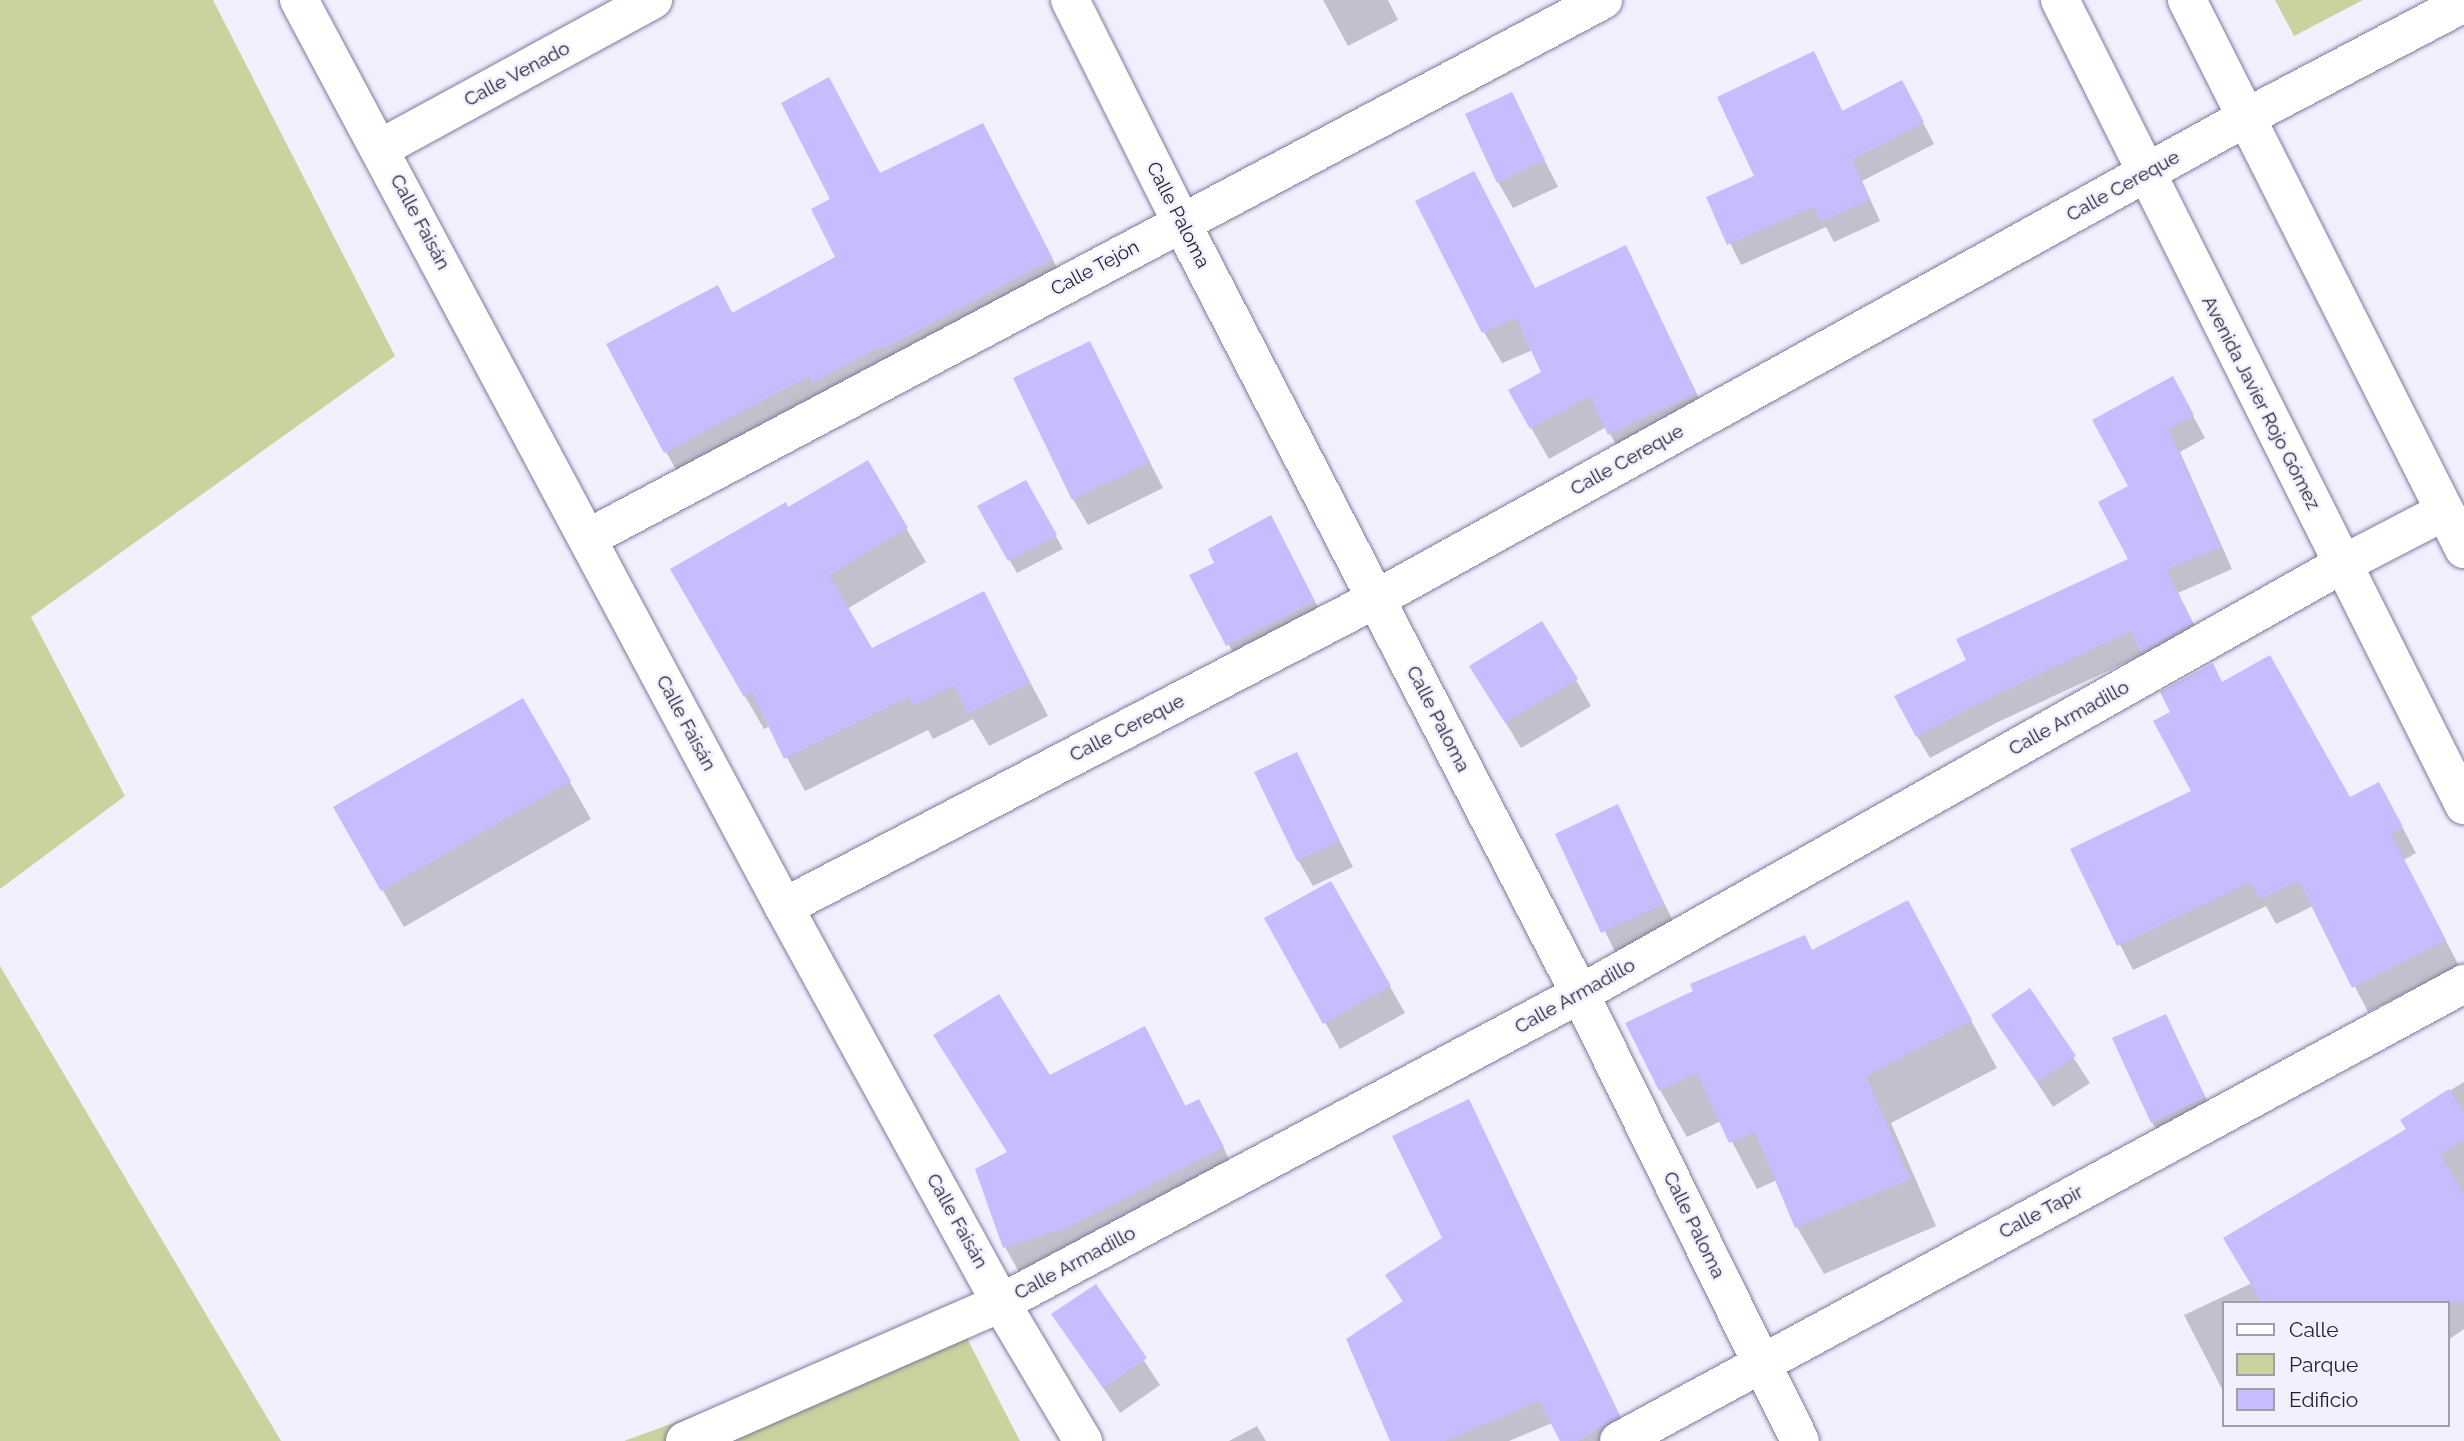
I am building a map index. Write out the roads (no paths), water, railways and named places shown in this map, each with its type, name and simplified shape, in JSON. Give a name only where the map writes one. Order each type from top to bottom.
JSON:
[{"type":"street","name":"Calle Faisán","points":[[299,0],[381,148],[784,907],[1002,1303],[1083,1441]]},
{"type":"street","name":"Calle Venado","points":[[381,148],[653,0]]},
{"type":"street","name":"Calle Paloma","points":[[1070,0],[1181,222],[1580,994],[1800,1441]]},
{"type":"street","name":"Calle Tejón","points":[[588,538],[1603,0]]},
{"type":"street","name":"Avenida Javier Rojo Gómez","points":[[2060,0],[2464,805]]},
{"type":"street","points":[[2187,0],[2464,549]]},
{"type":"street","name":"Calle Cereque","points":[[784,907],[1376,599],[2247,117],[2464,4]]},
{"type":"street","name":"Calle Armadillo","points":[[685,1441],[1002,1303],[1580,994],[2342,565],[2445,511]]},
{"type":"street","name":"Calle Tapir","points":[[1619,1441],[2464,984]]}]
